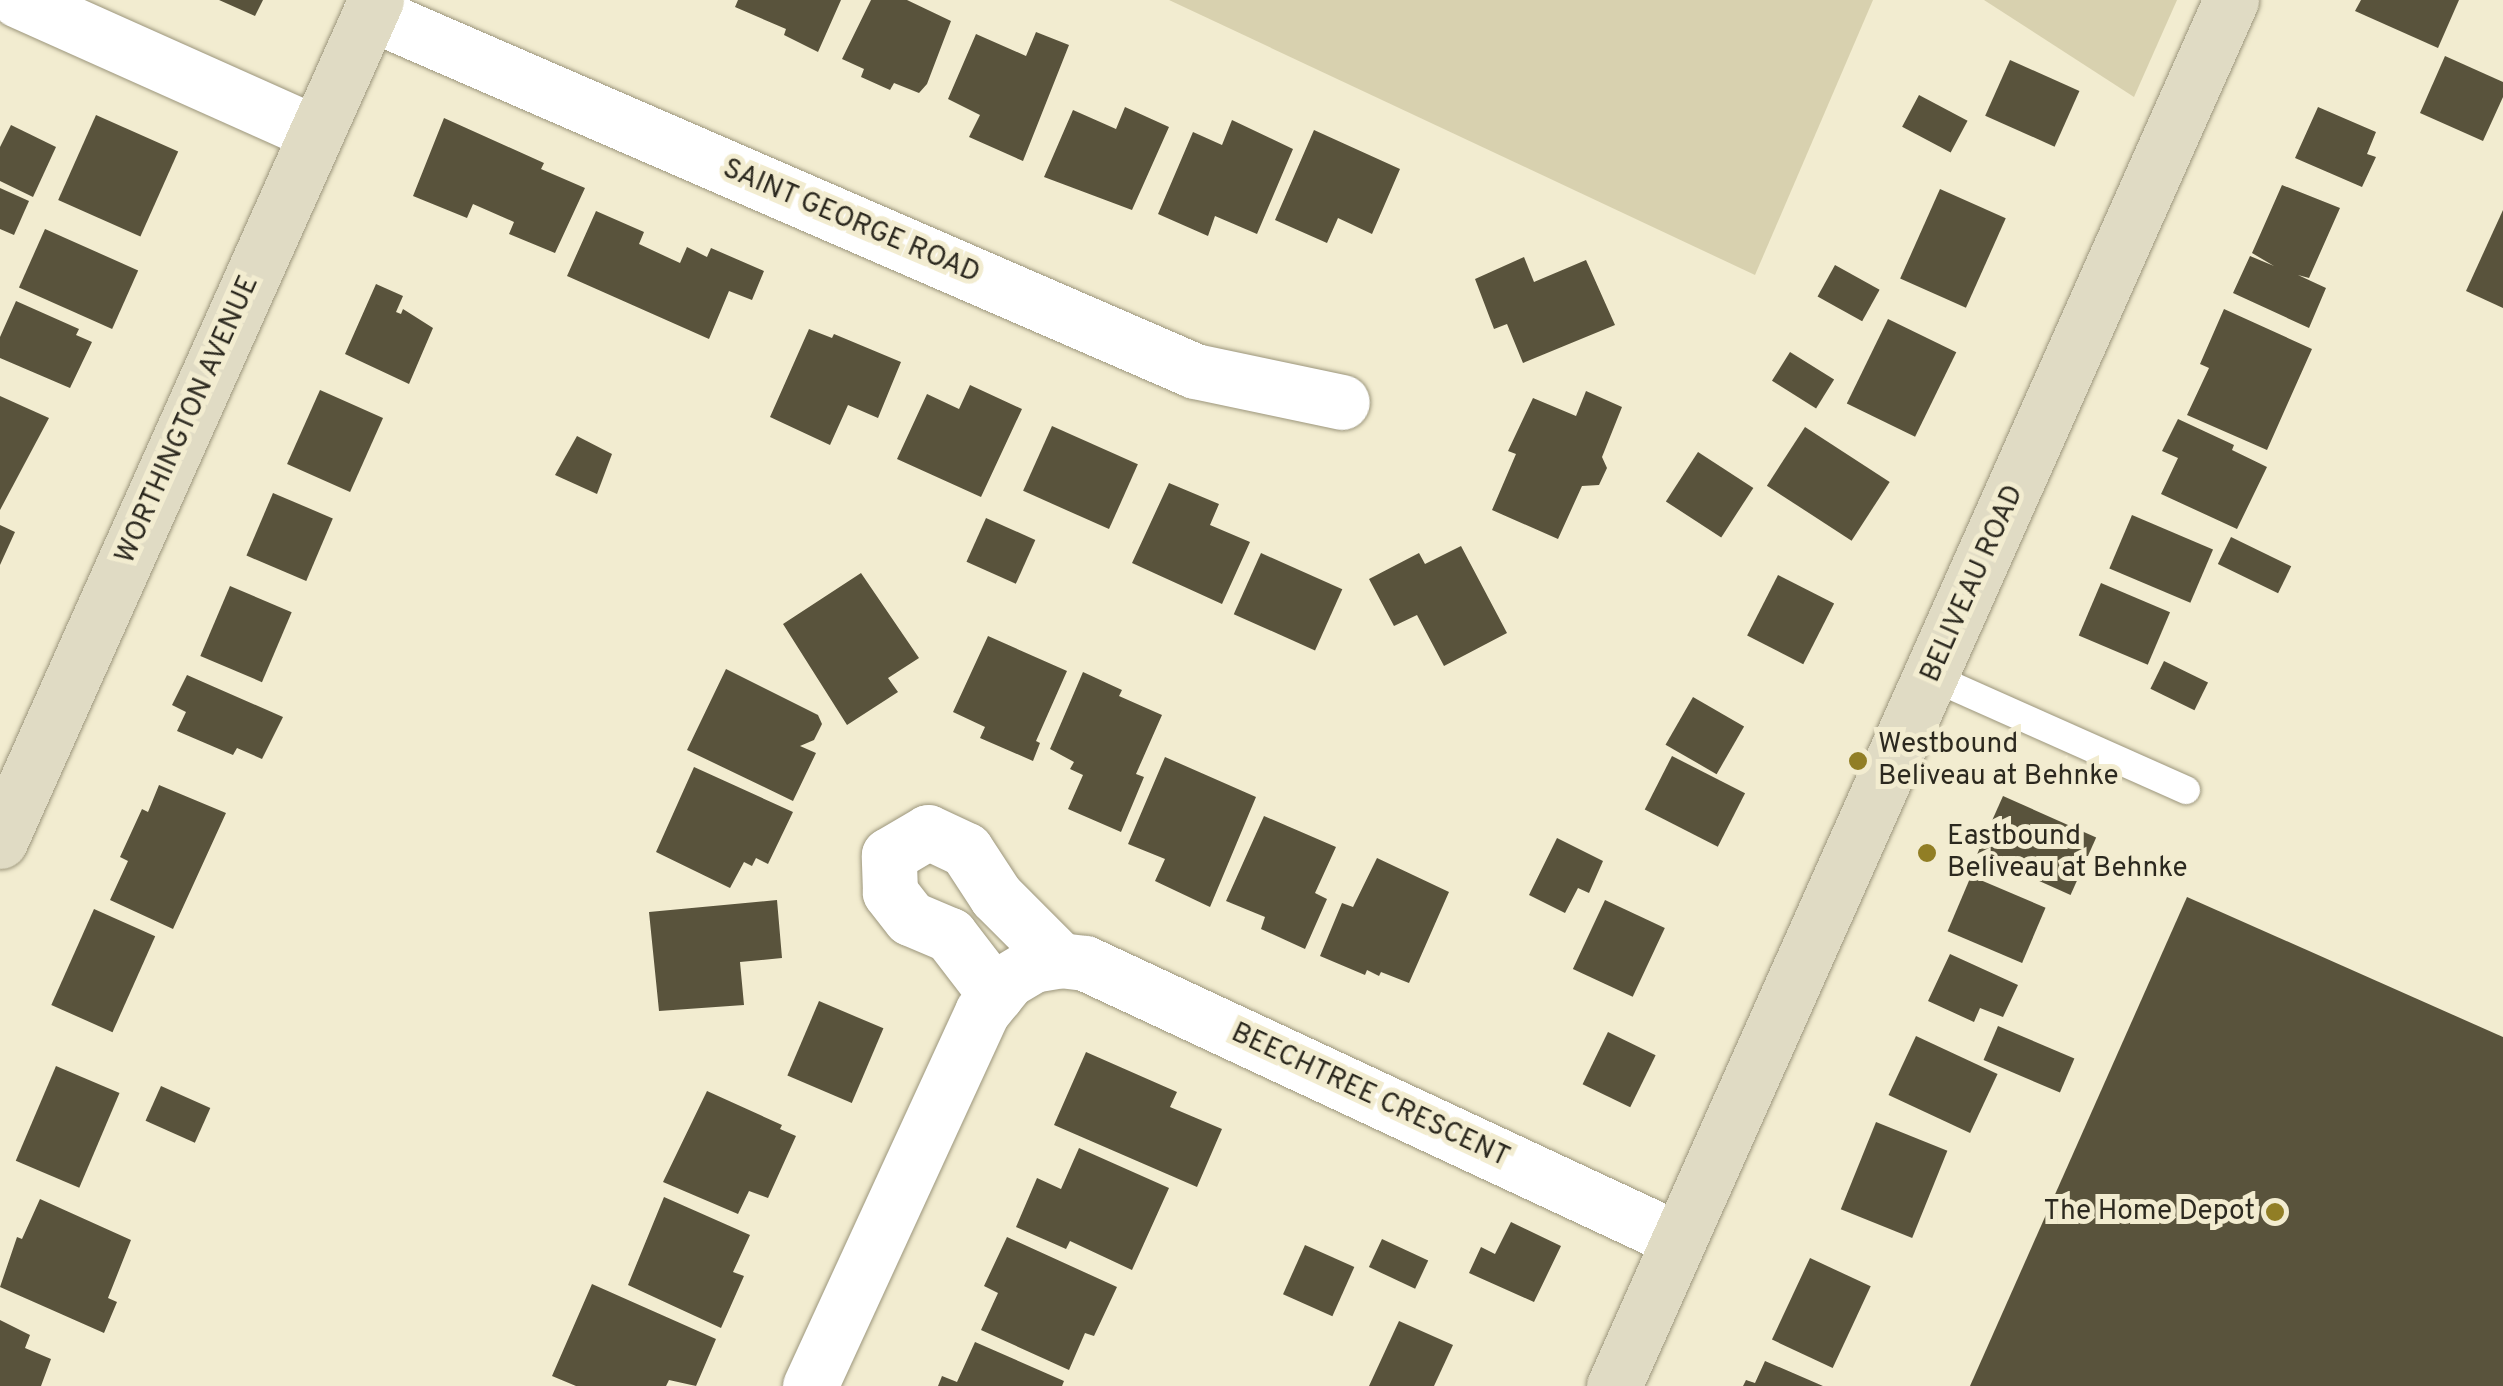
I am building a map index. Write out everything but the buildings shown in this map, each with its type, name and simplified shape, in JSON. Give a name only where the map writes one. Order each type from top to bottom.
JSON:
[{"type":"street","points":[[18,0],[316,133]]},
{"type":"street","name":"BELIVEAU ROAD","points":[[1614,1386],[2231,0]]},
{"type":"street","name":"WORTHINGTON AVENUE","points":[[0,841],[373,6]]},
{"type":"street","name":"SAINT GEORGE ROAD","points":[[373,6],[1195,371],[1342,402]]},
{"type":"street","name":"BEECHTREE CRESCENT","points":[[996,994],[950,934],[910,918],[890,892],[890,855],[928,832],[966,850],[996,896],[1060,960],[1086,963],[1679,1240]]},
{"type":"street","points":[[810,1386],[982,1012],[1008,980],[1033,965],[1060,960]]},
{"type":"lane","points":[[1932,677],[2186,790]]},
{"type":"shaded area","points":[[1169,0],[1873,0],[1755,275]]},
{"type":"shaded area","points":[[1984,0],[2177,0],[2134,97]]},
{"type":"place","name":"Westbound Beliveau at Behnke","points":[[1858,761]]},
{"type":"place","name":"Eastbound Beliveau at Behnke","points":[[1927,853]]},
{"type":"place","name":"The Home Depot","points":[[2275,1212]]}]
